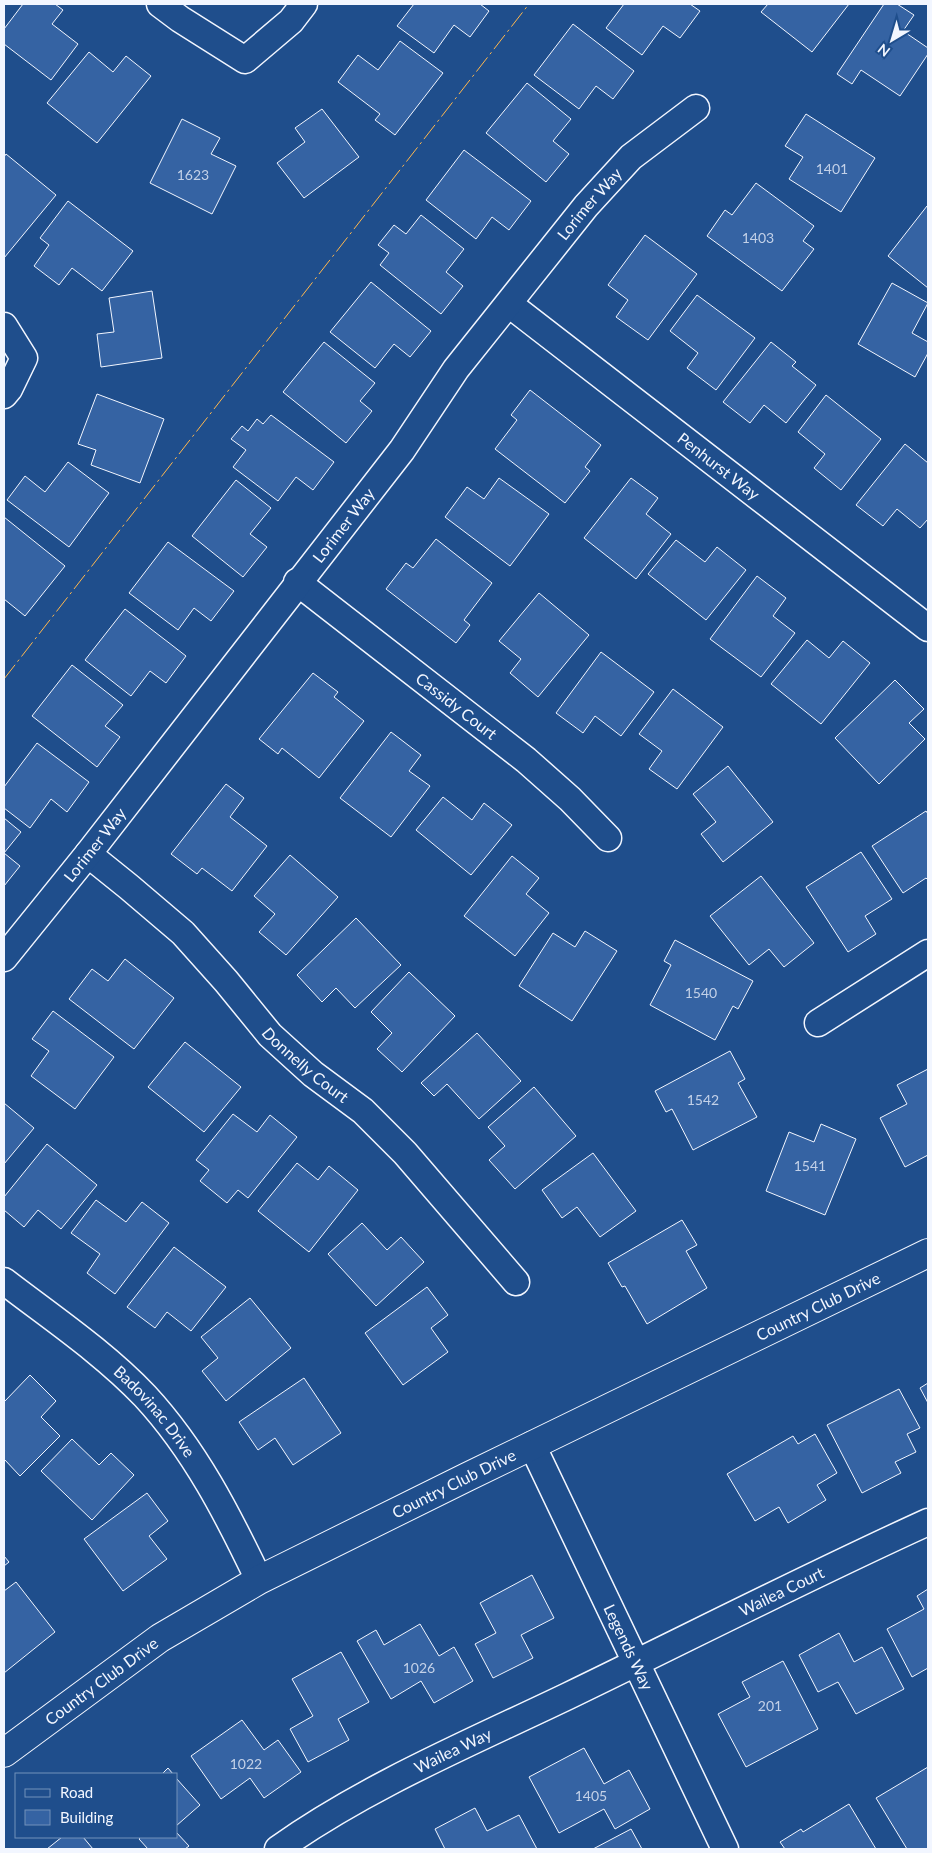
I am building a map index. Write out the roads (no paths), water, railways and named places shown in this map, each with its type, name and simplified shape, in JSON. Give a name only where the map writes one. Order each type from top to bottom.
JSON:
[{"type":"street","points":[[160,4],[180,19],[245,60],[291,21],[304,4]]},
{"type":"street","name":"Lorimer Way","points":[[4,958],[23,937],[297,582],[402,450],[456,369],[586,206],[631,157],[696,108]]},
{"type":"street","name":"Penhurst Way","points":[[508,304],[928,628]]},
{"type":"street","points":[[4,326],[24,358],[9,389],[4,395]]},
{"type":"street","name":"Cassidy Court","points":[[297,582],[526,760],[570,798],[608,838]]},
{"type":"street","name":"Donnelly Court","points":[[88,854],[183,933],[226,981],[270,1035],[314,1074],[363,1111],[405,1153],[516,1282]]},
{"type":"street","points":[[818,1024],[928,953]]},
{"type":"street","name":"Country Club Drive","points":[[4,1753],[160,1638],[259,1580],[928,1253]]},
{"type":"street","name":"Badovinac Drive","points":[[4,1281],[105,1358],[145,1397],[176,1435],[208,1480],[259,1580]]},
{"type":"street","name":"Legends Way","points":[[532,1446],[725,1849]]},
{"type":"street","name":"Wailea Court","points":[[636,1663],[928,1522]]},
{"type":"street","name":"Wailea Way","points":[[278,1849],[348,1804],[636,1663]]}]
